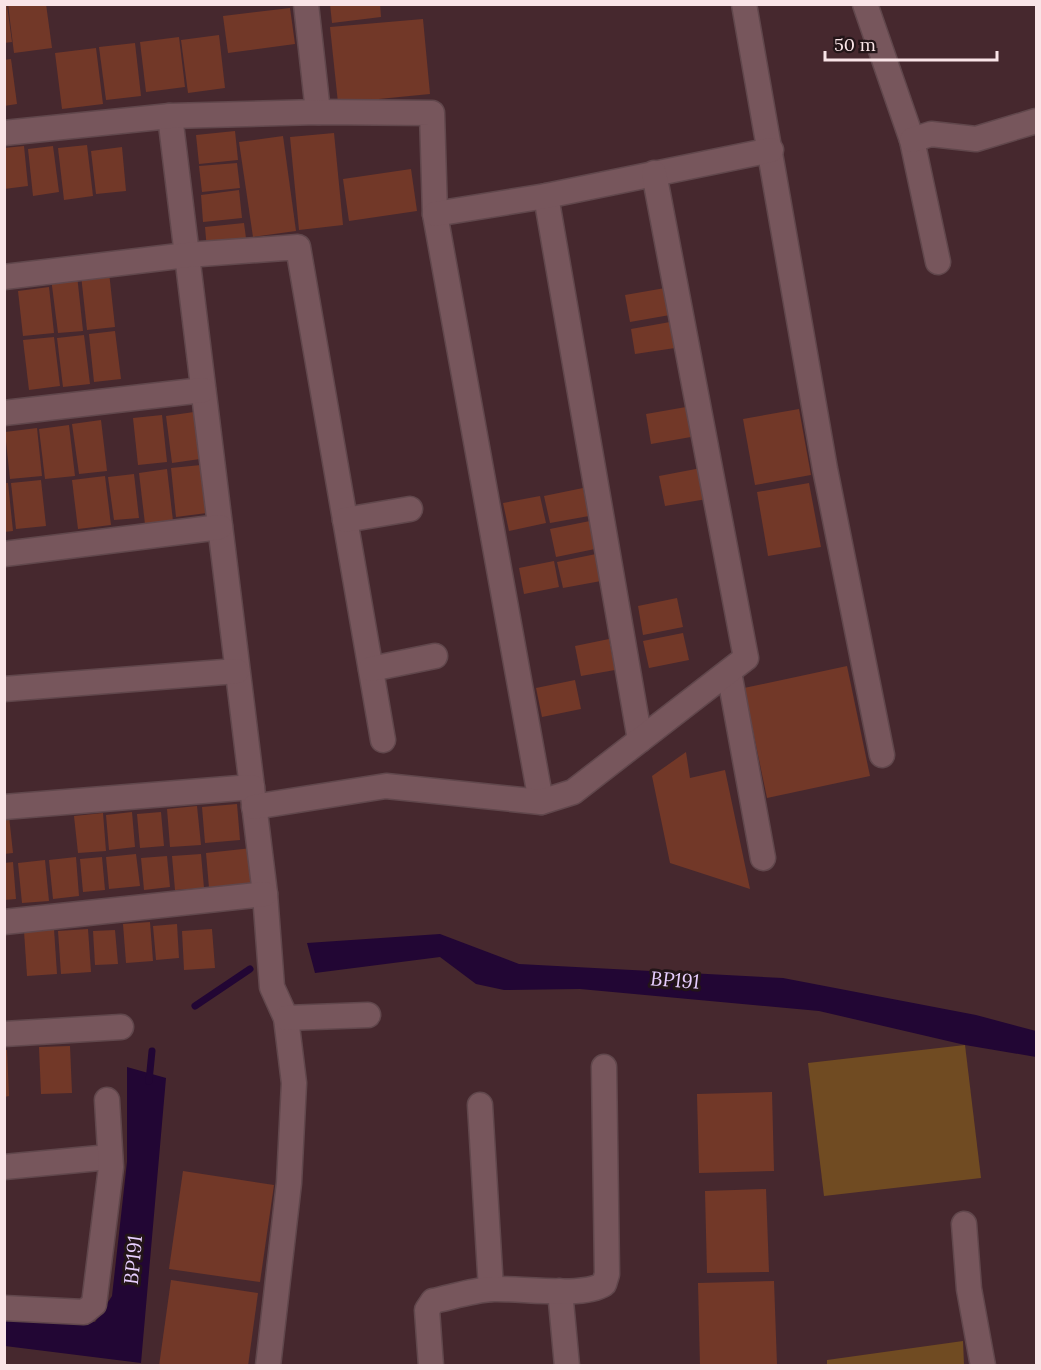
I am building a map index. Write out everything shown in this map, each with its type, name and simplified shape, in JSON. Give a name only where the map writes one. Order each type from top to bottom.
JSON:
[{"type":"street","points":[[306,4],[318,112]]},
{"type":"street","points":[[744,4],[825,469],[882,755]]},
{"type":"street","points":[[865,4],[912,140],[938,262]]},
{"type":"street","points":[[4,133],[170,116],[318,112],[432,113],[435,214],[541,802]]},
{"type":"street","points":[[170,116],[265,894],[272,987],[286,1018],[294,1083],[290,1160],[268,1365]]},
{"type":"street","points":[[912,140],[930,134],[976,139],[1036,121]]},
{"type":"street","points":[[435,214],[546,196],[771,150]]},
{"type":"street","points":[[4,807],[253,797],[386,786],[541,802],[573,792],[746,658],[654,173]]},
{"type":"street","points":[[546,196],[640,740]]},
{"type":"street","points":[[4,277],[187,255],[298,247],[384,740]]},
{"type":"street","points":[[4,413],[203,390]]},
{"type":"street","points":[[345,520],[410,508]]},
{"type":"street","points":[[4,554],[220,527]]},
{"type":"street","points":[[371,669],[435,656]]},
{"type":"street","points":[[4,689],[237,671]]},
{"type":"street","points":[[729,672],[763,858]]},
{"type":"street","points":[[4,922],[265,894]]},
{"type":"street","points":[[286,1018],[368,1015]]},
{"type":"street","points":[[4,1034],[122,1028]]},
{"type":"street","points":[[431,1365],[427,1310],[433,1301],[491,1289],[560,1291],[598,1288],[604,1284],[607,1274],[604,1067]]},
{"type":"street","points":[[4,1308],[84,1312],[94,1304],[110,1157],[107,1100]]},
{"type":"street","points":[[480,1105],[491,1289]]},
{"type":"street","points":[[4,1167],[110,1157]]},
{"type":"street","points":[[964,1224],[969,1289],[983,1365]]},
{"type":"street","points":[[560,1291],[567,1365]]},
{"type":"shaded area","points":[[965,1045],[981,1178],[824,1196],[808,1063]]},
{"type":"shaded area","points":[[963,1341],[964,1365],[827,1365],[827,1360]]},
{"type":"water","points":[[440,934],[519,964],[783,978],[976,1015],[1036,1031],[1036,1057],[965,1045],[819,1011],[580,989],[504,990],[476,984],[440,957],[315,973],[307,943]]},
{"type":"water","points":[[127,1067],[166,1078],[141,1363],[5,1346],[4,1318],[95,1322],[112,1296],[127,1162]]},
{"type":"building","points":[[8,4],[46,4],[52,48],[14,53]]},
{"type":"building","points":[[330,4],[380,4],[381,17],[332,23]]},
{"type":"building","points":[[4,5],[7,5],[12,42],[4,43]]},
{"type":"building","points":[[290,8],[295,44],[228,53],[223,16]]},
{"type":"building","points":[[423,19],[430,94],[338,103],[330,27]]},
{"type":"building","points":[[219,35],[225,88],[188,93],[181,40]]},
{"type":"building","points":[[179,37],[185,87],[146,92],[140,42]]},
{"type":"building","points":[[135,43],[141,96],[106,100],[99,47]]},
{"type":"building","points":[[96,48],[103,104],[62,109],[55,53]]},
{"type":"building","points":[[11,59],[17,104],[4,106],[4,60]]},
{"type":"building","points":[[235,131],[238,160],[199,164],[196,135]]},
{"type":"building","points":[[334,133],[343,225],[299,230],[290,137]]},
{"type":"building","points":[[283,136],[296,231],[253,237],[239,142]]},
{"type":"building","points":[[87,145],[93,196],[64,200],[58,148]]},
{"type":"building","points":[[24,146],[28,186],[4,189],[4,148]]},
{"type":"building","points":[[53,146],[59,192],[33,196],[28,149]]},
{"type":"building","points":[[122,147],[126,191],[96,194],[91,151]]},
{"type":"building","points":[[237,163],[240,188],[202,192],[199,166]]},
{"type":"building","points":[[411,169],[417,211],[349,221],[343,179]]},
{"type":"building","points":[[239,190],[242,218],[203,222],[201,195]]},
{"type":"building","points":[[244,223],[247,246],[207,250],[205,227]]},
{"type":"building","points":[[109,272],[115,327],[87,330],[81,275]]},
{"type":"building","points":[[77,275],[83,331],[58,333],[51,278]]},
{"type":"building","points":[[49,287],[54,333],[23,336],[18,291]]},
{"type":"building","points":[[665,288],[670,315],[630,322],[625,295]]},
{"type":"building","points":[[670,322],[675,348],[635,354],[631,329]]},
{"type":"building","points":[[115,331],[121,379],[94,382],[89,334]]},
{"type":"building","points":[[84,335],[90,384],[63,387],[57,338]]},
{"type":"building","points":[[54,337],[60,386],[29,390],[23,340]]},
{"type":"building","points":[[686,407],[691,437],[651,444],[646,414]]},
{"type":"building","points":[[799,409],[811,475],[755,485],[743,419]]},
{"type":"building","points":[[194,412],[200,459],[172,463],[166,416]]},
{"type":"building","points":[[162,415],[167,462],[138,465],[133,418]]},
{"type":"building","points":[[101,420],[107,471],[79,474],[72,424]]},
{"type":"building","points":[[69,425],[75,476],[45,479],[39,429]]},
{"type":"building","points":[[37,428],[42,476],[10,479],[5,432]]},
{"type":"building","points":[[201,465],[207,513],[176,517],[171,468]]},
{"type":"building","points":[[701,468],[707,499],[665,506],[659,476]]},
{"type":"building","points":[[167,469],[173,521],[145,524],[139,473]]},
{"type":"building","points":[[134,474],[139,518],[114,520],[108,477]]},
{"type":"building","points":[[105,476],[111,525],[78,529],[72,480]]},
{"type":"building","points":[[41,480],[46,526],[16,529],[11,483]]},
{"type":"building","points":[[4,483],[8,483],[13,531],[4,532]]},
{"type":"building","points":[[809,483],[821,547],[768,556],[757,492]]},
{"type":"building","points":[[583,488],[589,516],[550,523],[544,496]]},
{"type":"building","points":[[540,496],[546,523],[509,531],[503,503]]},
{"type":"building","points":[[590,521],[595,549],[556,557],[550,529]]},
{"type":"building","points":[[596,554],[601,581],[563,588],[557,562]]},
{"type":"building","points":[[554,561],[559,587],[524,594],[519,568]]},
{"type":"building","points":[[677,598],[683,627],[643,635],[638,606]]},
{"type":"building","points":[[683,633],[689,660],[649,668],[643,641]]},
{"type":"building","points":[[609,639],[615,670],[581,676],[575,646]]},
{"type":"building","points":[[847,666],[870,776],[767,798],[744,688]]},
{"type":"building","points":[[575,680],[581,709],[542,717],[536,688]]},
{"type":"building","points":[[686,752],[690,778],[725,770],[750,889],[670,863],[652,776]]},
{"type":"building","points":[[237,804],[240,840],[205,843],[202,807]]},
{"type":"building","points":[[197,806],[201,845],[170,847],[167,809]]},
{"type":"building","points":[[132,812],[135,847],[109,850],[106,815]]},
{"type":"building","points":[[161,812],[164,846],[140,848],[137,814]]},
{"type":"building","points":[[103,813],[106,851],[78,853],[74,816]]},
{"type":"building","points":[[4,816],[9,816],[13,853],[4,854]]},
{"type":"building","points":[[252,848],[255,884],[209,888],[206,853]]},
{"type":"building","points":[[136,854],[140,886],[109,889],[106,857]]},
{"type":"building","points":[[201,854],[204,888],[175,890],[172,856]]},
{"type":"building","points":[[167,856],[170,887],[144,890],[141,858]]},
{"type":"building","points":[[76,857],[79,896],[53,899],[49,860]]},
{"type":"building","points":[[102,857],[105,890],[83,892],[80,859]]},
{"type":"building","points":[[45,860],[49,901],[22,903],[18,863]]},
{"type":"building","points":[[13,862],[16,899],[4,900],[4,863]]},
{"type":"building","points":[[150,922],[153,961],[126,963],[123,924]]},
{"type":"building","points":[[177,924],[179,958],[156,960],[153,926]]},
{"type":"building","points":[[54,929],[57,974],[27,976],[24,931]]},
{"type":"building","points":[[88,929],[91,972],[61,974],[58,931]]},
{"type":"building","points":[[212,929],[215,968],[184,970],[182,931]]},
{"type":"building","points":[[115,930],[118,964],[95,965],[93,931]]},
{"type":"building","points":[[70,1046],[72,1093],[41,1094],[39,1047]]},
{"type":"building","points":[[4,1050],[7,1050],[9,1096],[4,1097]]},
{"type":"building","points":[[772,1092],[774,1171],[699,1173],[697,1094]]},
{"type":"building","points":[[183,1171],[274,1185],[260,1282],[169,1269]]},
{"type":"building","points":[[766,1189],[769,1272],[707,1273],[705,1191]]},
{"type":"building","points":[[171,1280],[258,1293],[248,1366],[159,1366]]},
{"type":"building","points":[[774,1281],[777,1365],[700,1366],[698,1283]]},
{"type":"waterway","name":"BP191","points":[[195,1006],[250,969]]},
{"type":"waterway","name":"BP191","points":[[149,1081],[152,1051]]}]
